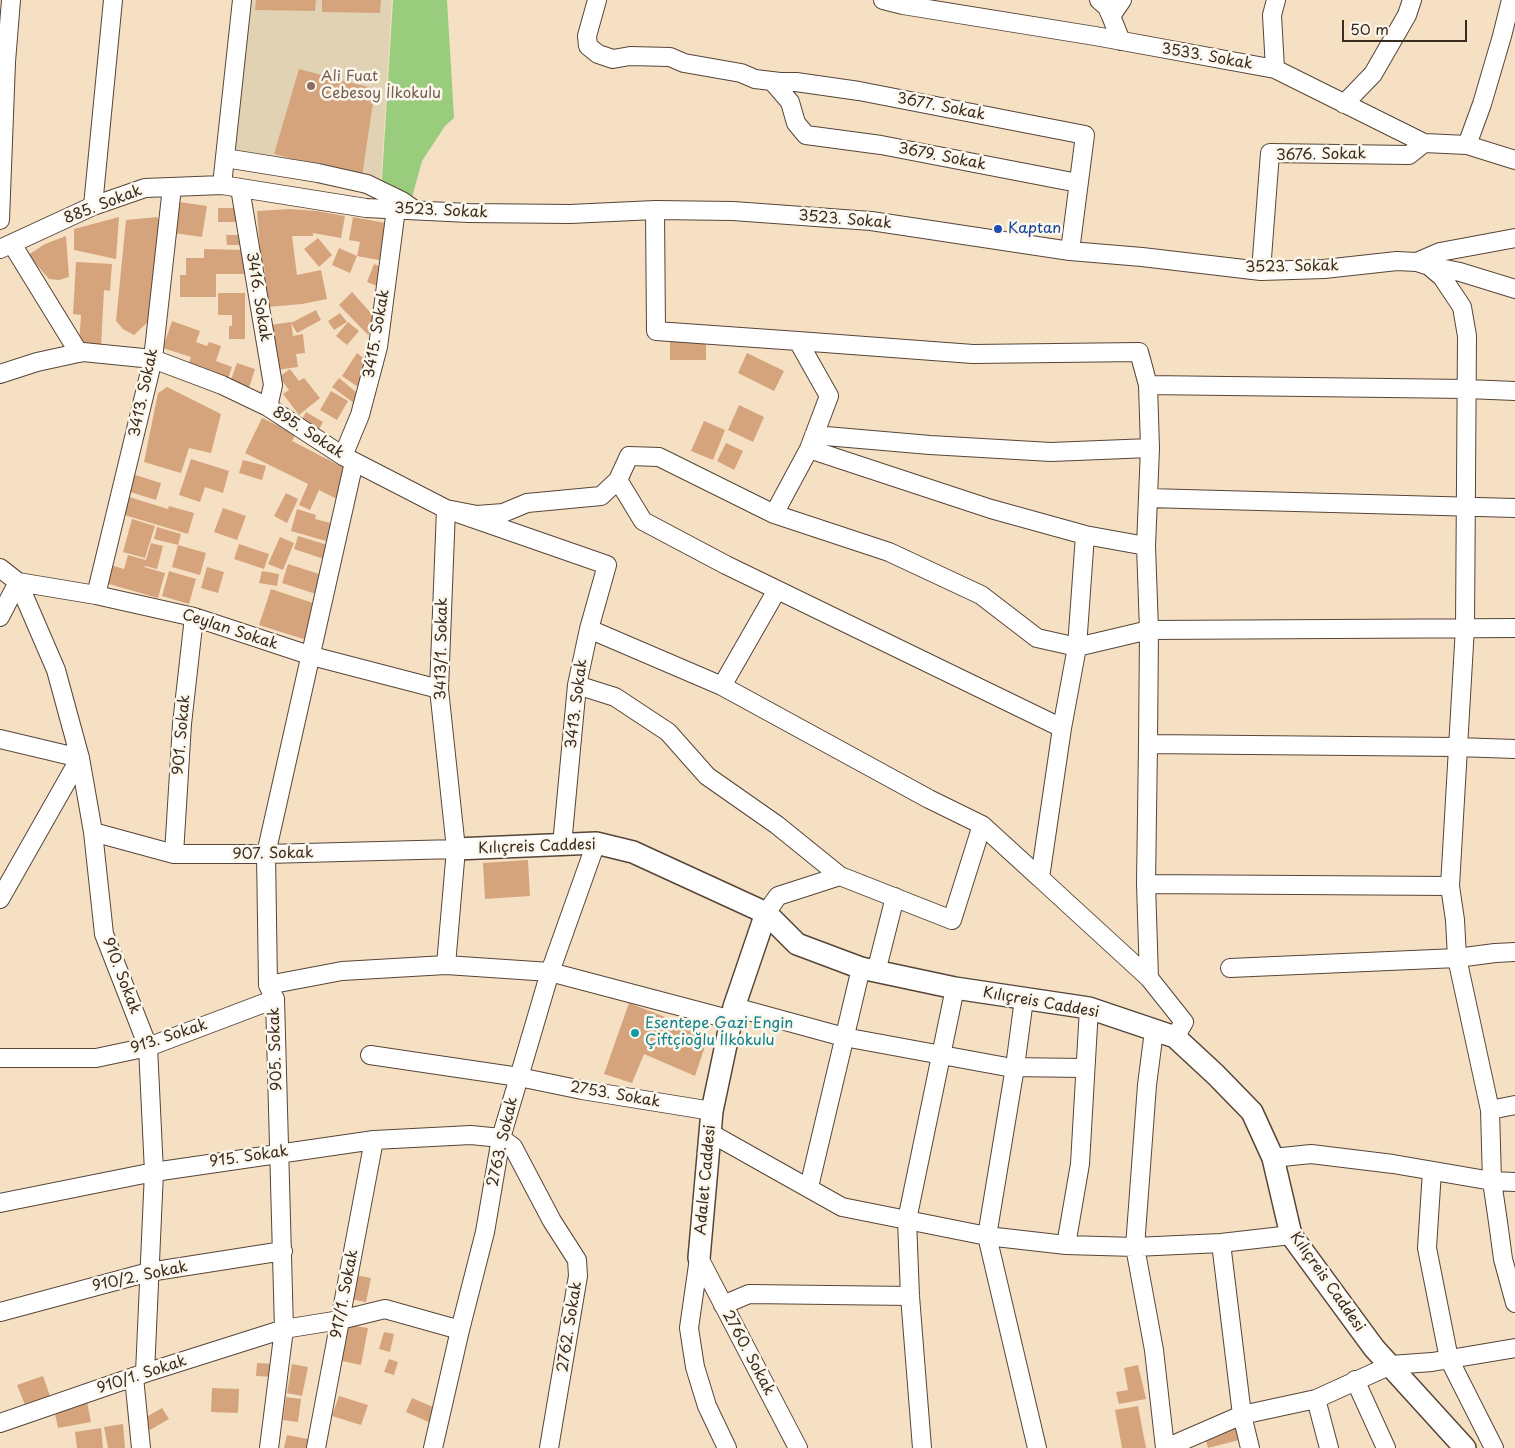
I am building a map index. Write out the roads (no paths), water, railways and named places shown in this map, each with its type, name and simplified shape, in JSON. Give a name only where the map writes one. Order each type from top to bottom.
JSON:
[{"type":"street","points":[[0,220],[3,62],[11,0]]},
{"type":"street","points":[[93,206],[114,0]]},
{"type":"street","points":[[222,185],[242,0]]},
{"type":"street","name":"3677. Sokak","points":[[597,0],[587,36],[588,46],[598,54],[613,59],[630,56],[670,57],[684,63],[741,73],[755,79],[796,82],[859,91],[1085,135],[1078,183]]},
{"type":"street","name":"3533. Sokak","points":[[883,0],[903,2],[1274,69],[1424,143],[1467,145],[1515,160]]},
{"type":"street","points":[[1099,0],[1107,7],[1122,41]]},
{"type":"street","points":[[1111,16],[1122,0]]},
{"type":"street","points":[[1274,69],[1272,15],[1276,0]]},
{"type":"street","points":[[1344,104],[1373,74],[1407,15],[1412,0]]},
{"type":"street","points":[[1467,145],[1482,104],[1511,0]]},
{"type":"street","name":"3679. Sokak","points":[[772,81],[790,102],[796,123],[806,135],[880,145],[1078,183]]},
{"type":"street","name":"3676. Sokak","points":[[1261,271],[1270,153],[1409,155],[1424,143]]},
{"type":"street","points":[[224,158],[318,173],[368,184],[402,201],[414,210]]},
{"type":"street","points":[[1070,251],[1078,183]]},
{"type":"street","name":"885. Sokak","points":[[6,246],[93,206],[145,188],[222,185],[271,193]]},
{"type":"street","name":"3413. Sokak","points":[[96,595],[153,359],[172,187]]},
{"type":"street","name":"3416. Sokak","points":[[240,188],[273,385],[268,406]]},
{"type":"street","name":"3523. Sokak","points":[[271,193],[366,208],[469,213],[570,214],[654,210],[733,211],[871,221],[1070,251],[1142,257],[1261,271],[1324,269],[1397,261],[1423,264]]},
{"type":"street","name":"3415. Sokak","points":[[312,656],[349,459],[378,347],[396,209]]},
{"type":"street","points":[[654,210],[656,331],[974,354],[1139,352],[1148,385],[1150,448],[1146,546],[1149,630],[1146,884],[1149,978]]},
{"type":"street","points":[[1423,264],[1440,252],[1515,238]]},
{"type":"street","points":[[6,246],[79,353]]},
{"type":"street","points":[[1423,264],[1460,272],[1515,289]]},
{"type":"street","points":[[1423,264],[1442,277],[1462,307],[1467,336],[1467,507],[1464,627],[1450,886],[1455,920],[1457,958],[1490,1110],[1492,1181],[1503,1260],[1515,1303]]},
{"type":"street","points":[[774,514],[811,442],[829,396],[798,340]]},
{"type":"street","name":"895. Sokak","points":[[0,374],[37,362],[79,353],[153,359],[222,385],[268,406],[349,459],[446,509],[608,565]]},
{"type":"street","points":[[1148,385],[1467,388],[1515,391]]},
{"type":"street","points":[[811,442],[930,445],[1051,452],[1150,448]]},
{"type":"street","points":[[811,442],[991,509],[1085,535],[1146,546]]},
{"type":"street","points":[[446,509],[477,515],[502,513],[527,502],[601,496],[618,480],[629,456],[659,457],[774,514],[889,552],[980,595],[1037,638],[1077,647],[1149,630],[1515,628]]},
{"type":"street","points":[[618,480],[643,521],[726,565],[1062,728]]},
{"type":"street","points":[[1148,498],[1515,508]]},
{"type":"street","name":"3413/1. Sokak","points":[[446,509],[439,689],[456,849],[446,965]]},
{"type":"street","points":[[1040,878],[1062,728],[1077,647],[1085,535]]},
{"type":"street","name":"3413. Sokak","points":[[562,845],[577,685],[589,629],[608,565]]},
{"type":"street","name":"910. Sokak","points":[[0,568],[18,582],[56,670],[80,758],[93,832],[104,934],[148,1047],[154,1172],[140,1375],[141,1448]]},
{"type":"street","points":[[0,617],[18,582]]},
{"type":"street","name":"Ceylan Sokak","points":[[18,582],[96,595],[194,617],[312,656],[439,689]]},
{"type":"street","points":[[722,686],[777,590]]},
{"type":"street","name":"901. Sokak","points":[[174,854],[182,724],[194,617]]},
{"type":"street","points":[[589,629],[722,686],[929,799],[982,825],[1149,978],[1184,1022],[1175,1037]]},
{"type":"street","name":"905. Sokak","points":[[269,1448],[284,1329],[280,1152],[266,854],[312,656]]},
{"type":"street","points":[[577,685],[615,697],[668,732],[707,776],[777,825],[840,876],[952,920],[982,825]]},
{"type":"street","points":[[0,739],[80,758],[0,899]]},
{"type":"street","points":[[1148,744],[1515,749]]},
{"type":"street","name":"907. Sokak","points":[[93,832],[174,854],[266,854],[456,849]]},
{"type":"street","name":"Kılıçreis Caddesi","points":[[456,849],[596,843],[633,852],[766,913],[797,944],[868,970],[955,988],[1089,1008],[1175,1037],[1252,1112],[1273,1158],[1291,1235],[1374,1348],[1465,1448]]},
{"type":"street","name":"2763. Sokak","points":[[433,1448],[460,1330],[486,1232],[501,1138],[550,972],[596,843]]},
{"type":"street","points":[[766,913],[778,896],[840,876]]},
{"type":"street","points":[[1146,884],[1450,886]]},
{"type":"street","points":[[809,1187],[844,1037],[895,897]]},
{"type":"street","name":"Adalet Caddesi","points":[[727,1448],[707,1406],[694,1368],[690,1328],[712,1134],[712,1111],[733,1013],[766,913]]},
{"type":"street","points":[[1230,968],[1457,958],[1515,952]]},
{"type":"street","name":"913. Sokak","points":[[0,1058],[96,1058],[148,1047],[271,992],[342,971],[446,965],[550,972],[844,1037],[1015,1067],[1085,1068]]},
{"type":"street","points":[[922,1448],[910,1296],[907,1220],[955,988]]},
{"type":"street","points":[[1024,999],[1015,1067],[987,1236],[1037,1448]]},
{"type":"street","points":[[1066,1245],[1080,1164],[1089,1008]]},
{"type":"street","points":[[1154,1031],[1147,1085],[1135,1247],[1154,1350],[1165,1448],[1242,1415],[1316,1399],[1390,1365],[1432,1362],[1515,1348]]},
{"type":"street","name":"2753. Sokak","points":[[370,1055],[519,1077],[582,1090],[712,1111]]},
{"type":"street","points":[[1490,1110],[1515,1105]]},
{"type":"street","points":[[712,1134],[842,1207],[987,1236],[1066,1245],[1135,1247],[1221,1243],[1291,1235]]},
{"type":"street","name":"915. Sokak","points":[[0,1203],[154,1172],[280,1152],[374,1140],[470,1135],[501,1138]]},
{"type":"street","name":"2762. Sokak","points":[[501,1138],[513,1147],[552,1221],[577,1260],[578,1276],[549,1448]]},
{"type":"street","name":"917/1. Sokak","points":[[316,1448],[374,1140]]},
{"type":"street","points":[[1273,1158],[1311,1154],[1393,1164],[1492,1181],[1515,1182]]},
{"type":"street","points":[[1432,1171],[1427,1248],[1449,1359],[1494,1448]]},
{"type":"street","points":[[1221,1243],[1242,1415],[1250,1448]]},
{"type":"street","name":"910/2. Sokak","points":[[0,1312],[148,1272],[282,1251]]},
{"type":"street","name":"2760. Sokak","points":[[699,1258],[798,1448]]},
{"type":"street","points":[[724,1306],[749,1294],[910,1296]]},
{"type":"street","name":"910/1. Sokak","points":[[0,1423],[140,1375],[284,1329],[340,1320],[385,1309],[460,1330]]},
{"type":"street","points":[[1355,1380],[1386,1448]]},
{"type":"street","points":[[1316,1399],[1329,1448]]},
{"type":"place","name":"Ali Fuat Cebesoy İlkokulu","points":[[311,86]]},
{"type":"place","name":"Kaptan","points":[[998,229]]},
{"type":"place","name":"Esentepe Gazi Engin Çiftçioğlu İlkokulu","points":[[635,1033]]}]
